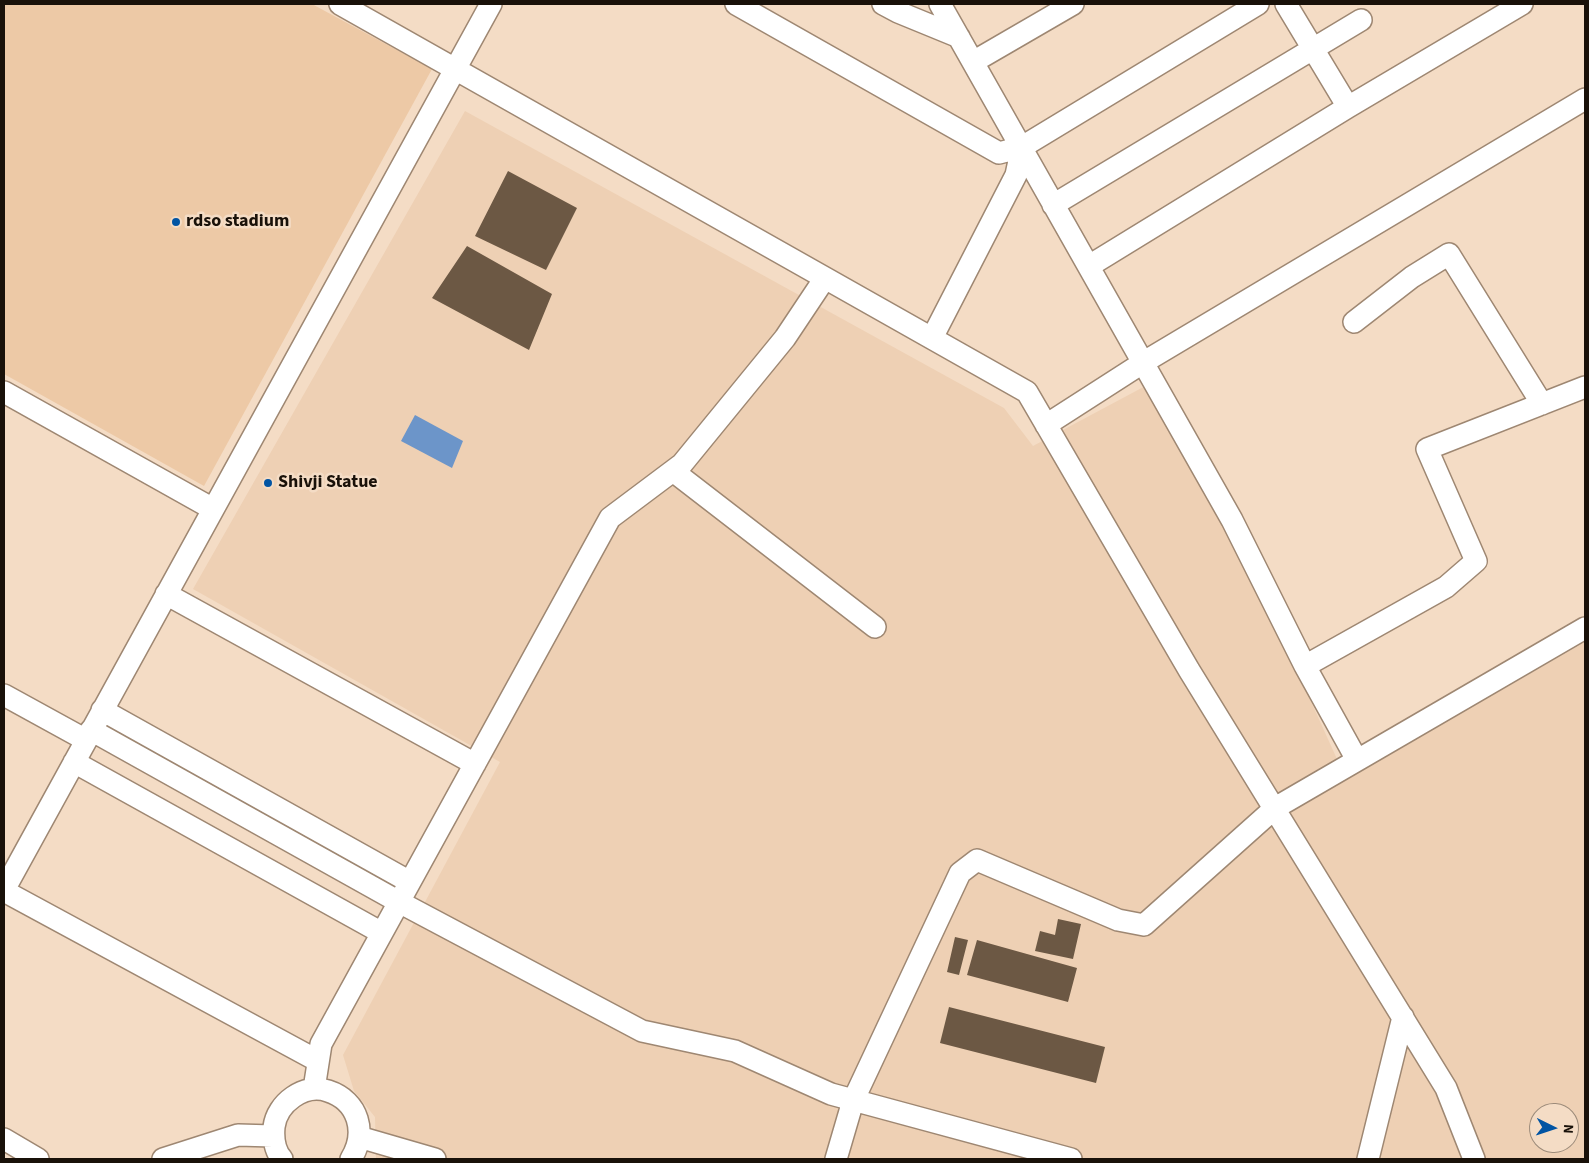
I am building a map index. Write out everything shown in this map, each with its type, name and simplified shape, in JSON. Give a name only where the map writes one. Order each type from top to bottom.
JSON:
[{"type":"street","points":[[340,4],[1027,392],[1184,662],[1446,1088],[1474,1159]]},
{"type":"street","points":[[318,1061],[4,891],[10,865],[74,762],[491,4]]},
{"type":"street","points":[[736,4],[999,153],[1022,147],[1258,4]]},
{"type":"street","points":[[883,4],[959,37]]},
{"type":"street","points":[[940,4],[1232,520],[1305,666],[1357,760]]},
{"type":"street","points":[[973,62],[1073,4]]},
{"type":"street","points":[[1286,4],[1348,107]]},
{"type":"street","points":[[1089,266],[1348,107],[1522,4]]},
{"type":"street","points":[[1053,205],[1361,20]]},
{"type":"street","points":[[1046,425],[1144,362],[1585,99]]},
{"type":"street","points":[[932,338],[1016,175],[1022,147]]},
{"type":"street","points":[[1354,322],[1412,277],[1449,254],[1542,404]]},
{"type":"street","points":[[314,1090],[321,1044],[610,518],[682,464],[785,338],[825,278]]},
{"type":"street","points":[[1305,666],[1446,587],[1476,561],[1427,449],[1585,386]]},
{"type":"street","points":[[4,392],[213,509]]},
{"type":"street","points":[[673,471],[875,627]]},
{"type":"street","points":[[166,594],[475,764]]},
{"type":"street","points":[[836,1159],[853,1101],[960,873],[978,860],[1118,920],[1144,925],[1275,808],[1585,628]]},
{"type":"street","points":[[4,694],[89,735],[642,1031],[735,1050],[830,1094],[1071,1159]]},
{"type":"street","points":[[102,710],[410,882]]},
{"type":"street","points":[[74,762],[382,933]]},
{"type":"street","points":[[1368,1159],[1403,1017]]},
{"type":"street","points":[[282,1159],[273,1136],[275,1119],[284,1104],[293,1096],[314,1090],[327,1091],[345,1100],[356,1116],[360,1130],[357,1150],[351,1159]]},
{"type":"street","points":[[162,1159],[238,1135],[273,1136]]},
{"type":"street","points":[[359,1138],[435,1159]]},
{"type":"street","points":[[4,1139],[38,1159]]},
{"type":"shaded area","name":"rdso stadium","points":[[4,4],[312,4],[432,69],[204,486],[4,374]]},
{"type":"shaded area","points":[[465,111],[1004,408],[1033,446],[1164,376],[1346,779],[1585,642],[1585,1159],[376,1159],[375,1117],[354,1091],[343,1055],[500,762],[193,589]]},
{"type":"water","points":[[415,415],[463,441],[452,468],[401,441]]},
{"type":"building","points":[[508,171],[577,208],[546,270],[475,236]]},
{"type":"building","points":[[467,246],[552,294],[529,350],[432,298]]},
{"type":"building","points":[[1058,919],[1081,924],[1073,959],[1035,951],[1040,931],[1055,935]]},
{"type":"building","points":[[955,937],[968,940],[959,975],[947,972]]},
{"type":"building","points":[[977,940],[1077,968],[1068,1002],[967,975]]},
{"type":"building","points":[[949,1007],[1105,1047],[1096,1083],[940,1043]]},
{"type":"place","name":"rdso stadium","points":[[176,222]]},
{"type":"place","name":"Shivji Statue","points":[[268,483]]}]
